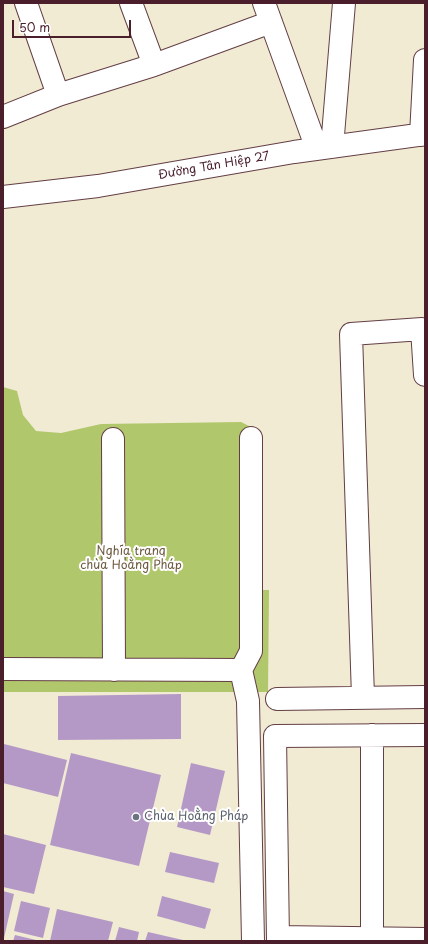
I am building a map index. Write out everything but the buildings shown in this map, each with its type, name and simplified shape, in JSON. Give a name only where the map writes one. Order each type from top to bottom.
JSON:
[{"type":"street","points":[[26,3],[58,95]]},
{"type":"street","points":[[131,3],[154,65]]},
{"type":"street","points":[[324,148],[344,3]]},
{"type":"street","points":[[3,117],[58,95],[154,65],[267,13],[324,148]]},
{"type":"street","points":[[423,134],[425,60]]},
{"type":"street","name":"Đường Tân Hiệp 27","points":[[3,197],[98,186],[324,148],[423,134]]},
{"type":"street","points":[[363,697],[351,334],[422,329],[425,375]]},
{"type":"street","points":[[251,438],[251,651],[241,670],[248,701],[253,941]]},
{"type":"street","points":[[113,439],[114,670]]},
{"type":"street","points":[[3,669],[241,670]]},
{"type":"street","points":[[277,699],[425,697]]},
{"type":"street","points":[[372,735],[372,939]]},
{"type":"street","points":[[425,735],[275,736],[278,939],[425,939]]},
{"type":"green space","name":"Nghĩa trang chùa Hoằng Pháp","points":[[3,387],[17,391],[23,415],[36,431],[61,433],[101,424],[241,422],[255,429],[259,590],[269,590],[268,692],[3,692]]},
{"type":"place","name":"Chùa Hoằng Pháp","points":[[136,817]]}]
